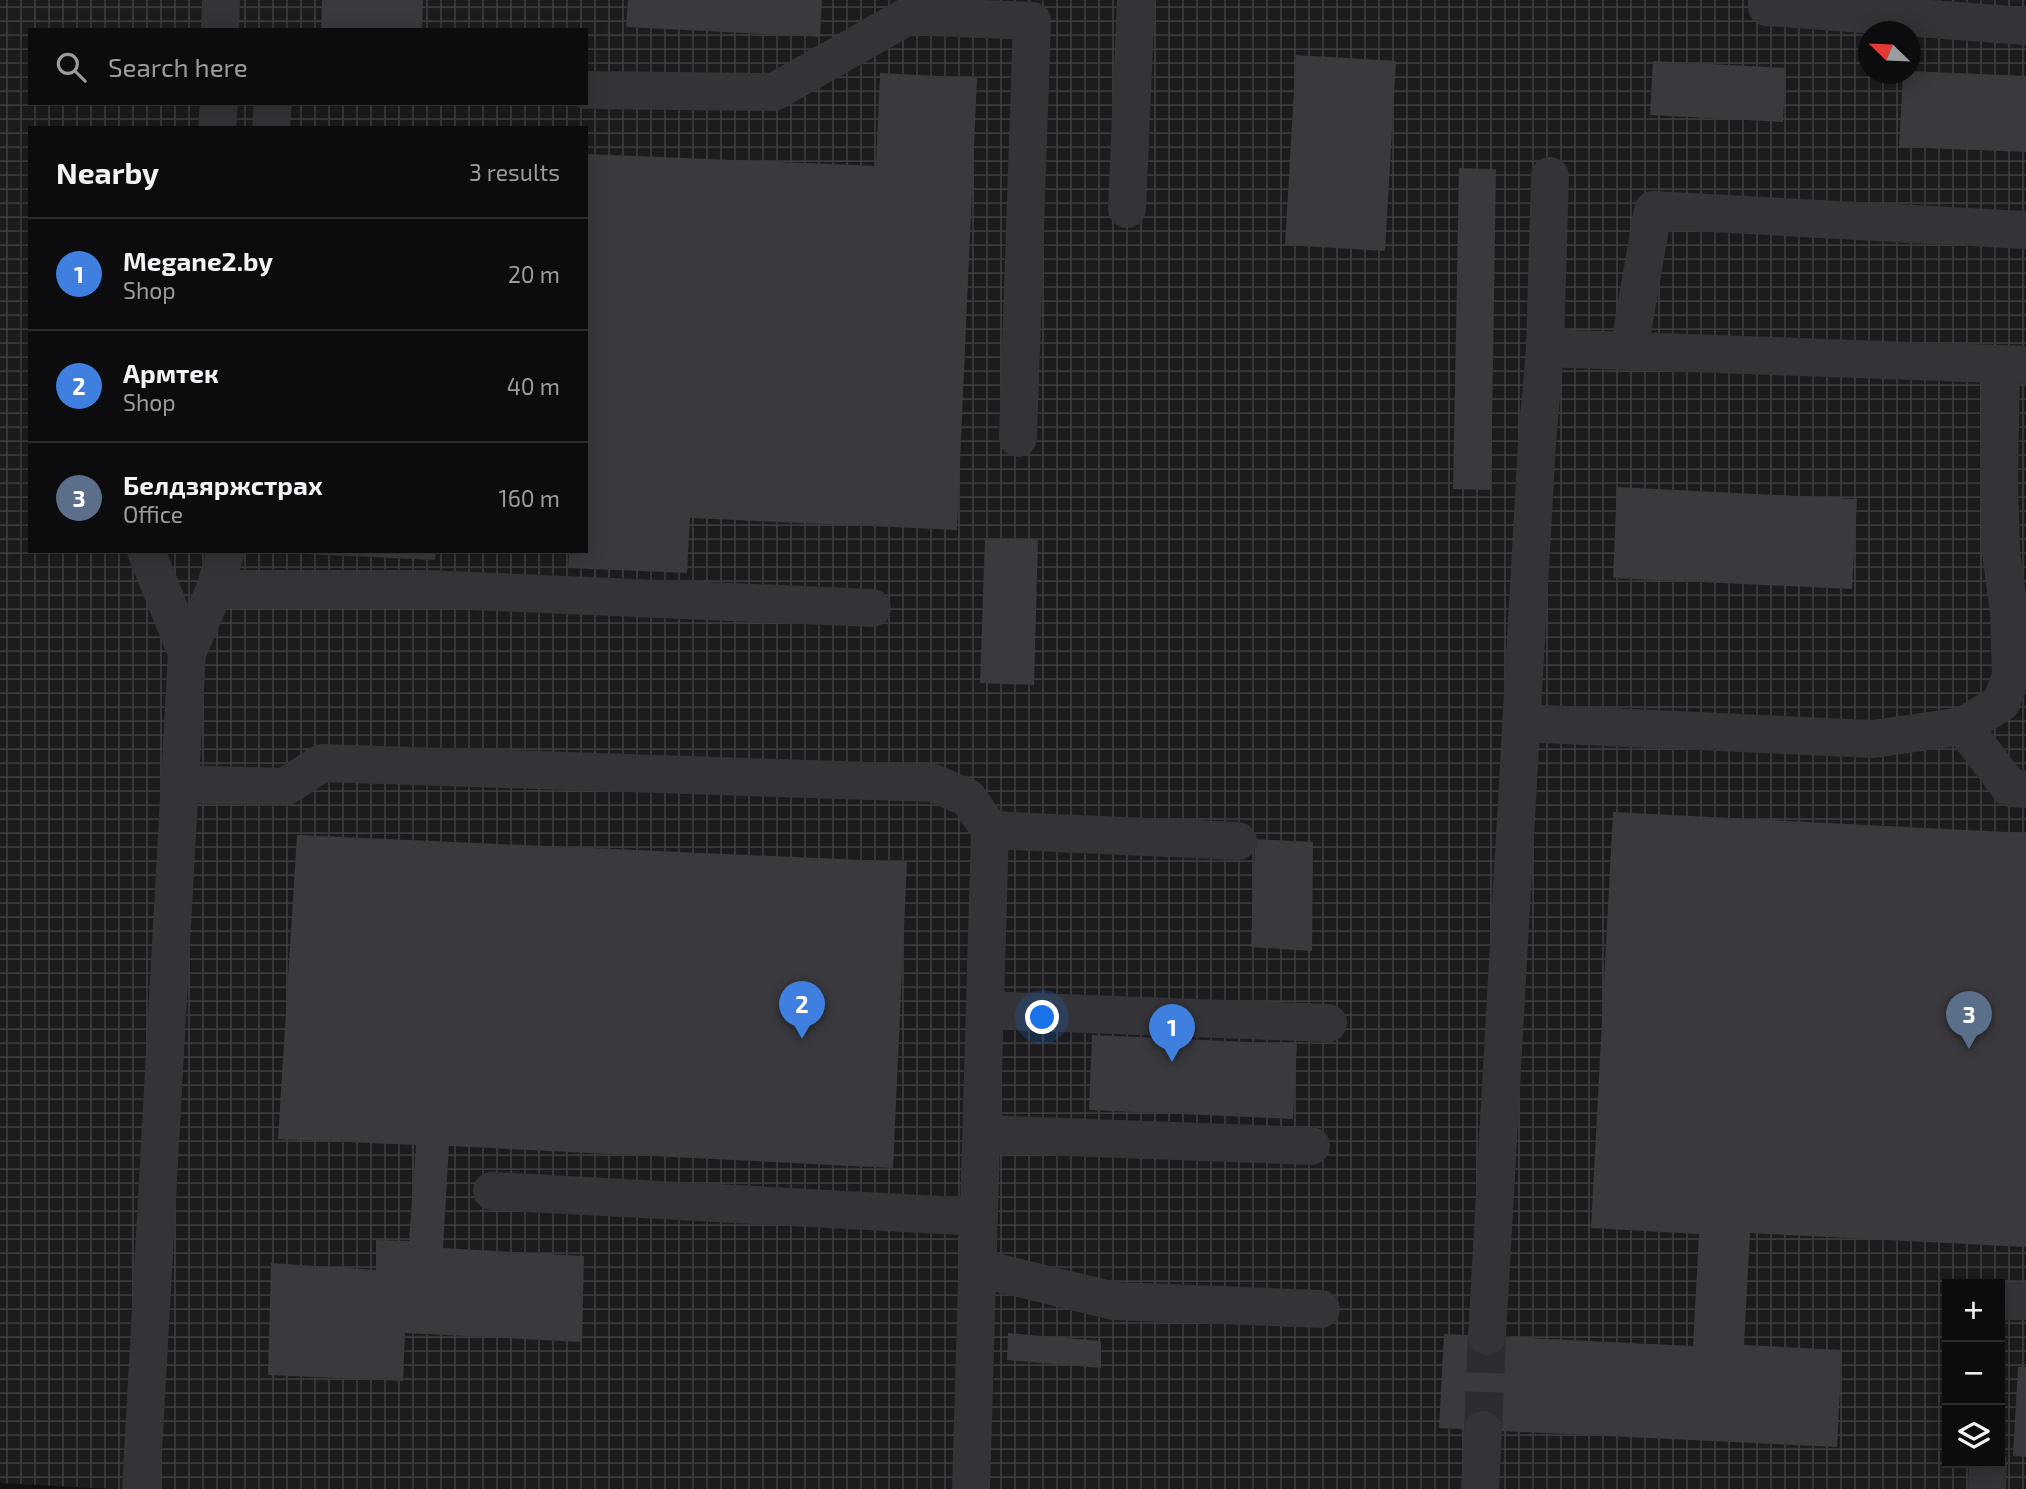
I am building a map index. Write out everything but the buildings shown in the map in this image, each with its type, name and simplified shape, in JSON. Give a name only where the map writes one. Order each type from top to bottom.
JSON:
[{"type":"lane","points":[[220,28],[221,0]]},
{"type":"lane","points":[[1127,209],[1136,0]]},
{"type":"lane","points":[[1768,0],[1767,7],[2018,17]]},
{"type":"lane","points":[[588,90],[774,92],[908,16],[1032,21],[1018,438]]},
{"type":"lane","points":[[217,126],[219,105]]},
{"type":"lane","points":[[271,126],[272,105]]},
{"type":"lane","points":[[1487,1336],[1537,443],[1545,348],[1550,176]]},
{"type":"lane","points":[[1629,350],[1653,210],[2026,230]]},
{"type":"lane","points":[[1521,723],[1873,739],[1963,726],[2001,703],[2011,676],[2018,633],[2009,612],[2001,552],[2012,482],[2013,364],[1545,348]]},
{"type":"lane","points":[[147,553],[187,653]]},
{"type":"lane","points":[[141,1489],[187,653],[215,589],[225,553]]},
{"type":"lane","points":[[215,589],[425,589],[872,608]]},
{"type":"lane","points":[[1963,726],[2010,788],[2026,789]]},
{"type":"lane","points":[[179,785],[285,787],[322,763],[933,783],[968,798],[990,830],[971,1489]]},
{"type":"lane","points":[[990,830],[1238,841]]},
{"type":"lane","points":[[985,1010],[1328,1023]]},
{"type":"lane","points":[[982,1134],[1311,1146]]},
{"type":"lane","points":[[492,1191],[979,1217]]},
{"type":"lane","points":[[978,1268],[1114,1301],[1321,1309]]},
{"type":"lane","points":[[2005,1301],[2026,1301]]},
{"type":"lane","points":[[1480,1489],[1483,1430]]},
{"type":"lane","points":[[1987,1489],[1988,1468]]},
{"type":"shaded area","points":[[0,0],[2026,0],[2026,1489],[112,1489],[0,1483]]},
{"type":"tunnel","points":[[1483,1430],[1487,1336]]},
{"type":"place","name":"Армтек","points":[[802,1039]]},
{"type":"place","name":"Белдзяржстрах","points":[[1969,1049]]},
{"type":"place","name":"Megane2.by","points":[[1172,1062]]}]
